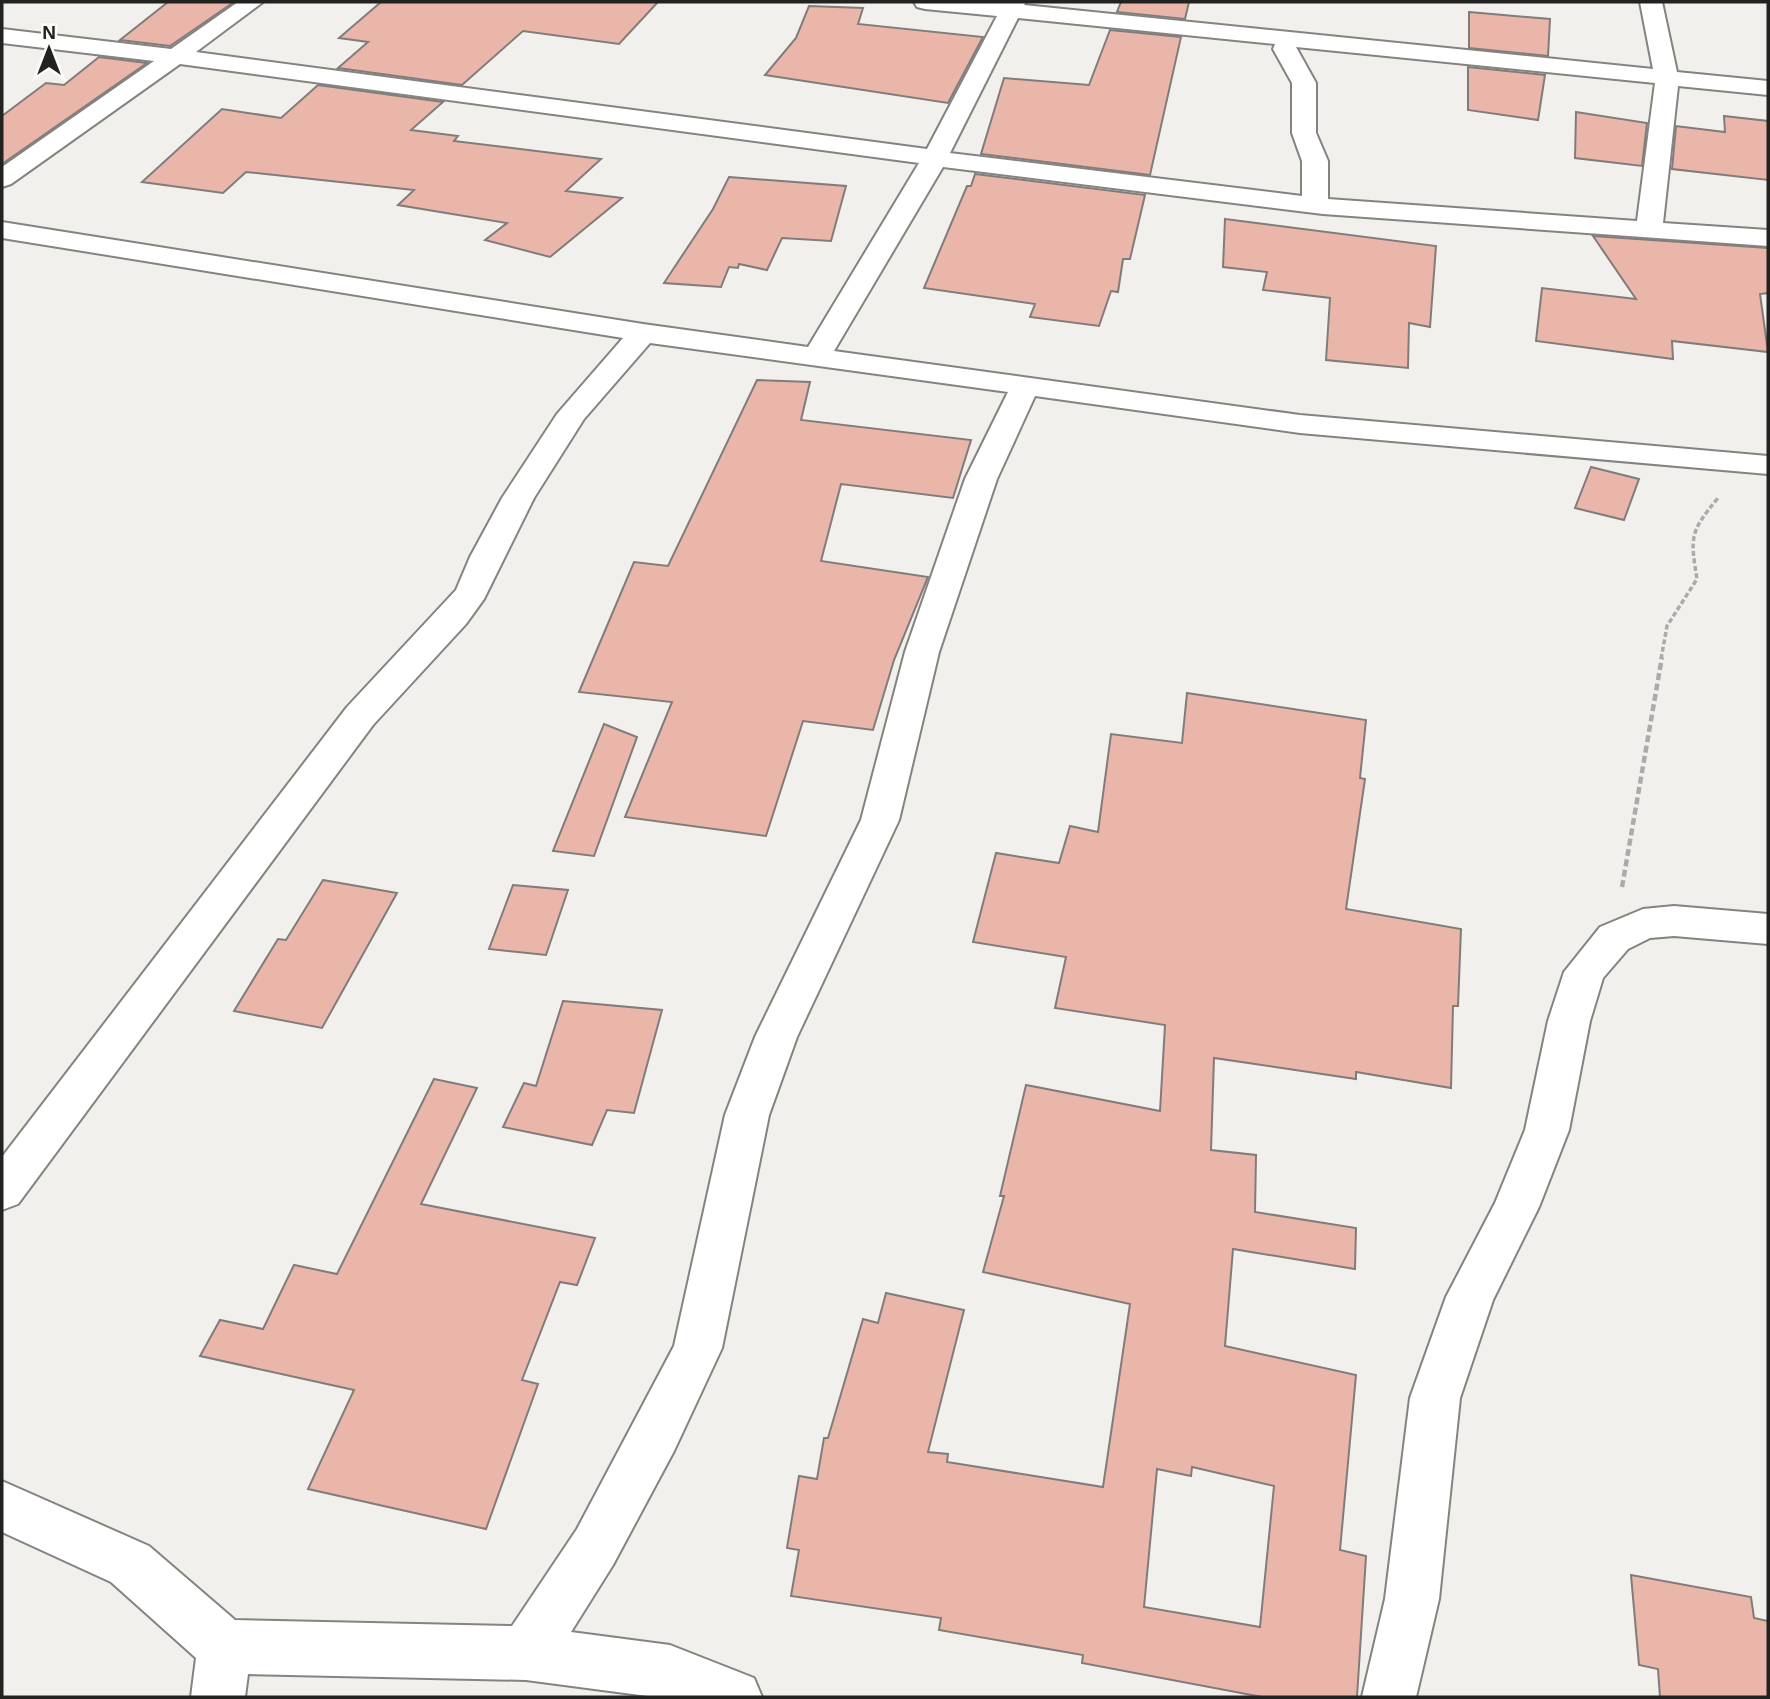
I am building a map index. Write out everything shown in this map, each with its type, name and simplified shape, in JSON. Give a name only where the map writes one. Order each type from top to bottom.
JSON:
[{"type":"street","points":[[2,179],[180,56],[252,2]]},
{"type":"street","points":[[925,2],[1013,6],[1768,88]]},
{"type":"street","points":[[1649,229],[1667,78],[1651,2]]},
{"type":"street","points":[[817,355],[880,254],[934,158],[1013,6]]},
{"type":"street","points":[[2,36],[544,102],[934,158],[1315,205],[1768,238]]},
{"type":"street","points":[[1289,38],[1284,49],[1304,83],[1304,133],[1315,161],[1315,205]]},
{"type":"street","points":[[2,230],[643,333],[1300,424],[1768,465]]},
{"type":"street","points":[[2,1191],[360,716],[454,616],[472,592],[486,557],[518,498],[572,414],[643,333]]},
{"type":"street","points":[[526,1653],[595,1547],[656,1436],[698,1348],[747,1115],[776,1037],[880,820],[922,652],[981,480],[1026,385]]},
{"type":"street","points":[[1389,1697],[1412,1600],[1435,1398],[1470,1297],[1516,1206],[1547,1130],[1569,1021],[1584,972],[1614,938],[1643,924],[1674,921],[1768,929]]},
{"type":"street","points":[[2,1506],[130,1564],[222,1672],[526,1653],[670,1672],[735,1697]]},
{"type":"path","points":[[1622,934],[1622,891],[1667,626],[1697,579],[1691,541],[1700,520],[1722,494]]},
{"type":"building","points":[[168,2],[234,2],[170,46],[120,40]]},
{"type":"building","points":[[381,2],[658,2],[619,44],[523,31],[462,85],[338,68],[368,42],[339,38]]},
{"type":"building","points":[[1121,2],[1189,2],[1185,19],[1117,12]]},
{"type":"building","points":[[809,6],[863,8],[858,24],[983,37],[948,103],[765,75],[796,38]]},
{"type":"building","points":[[1469,12],[1550,19],[1548,56],[1469,48]]},
{"type":"building","points":[[1110,30],[1181,37],[1150,175],[981,154],[1004,78],[1089,85]]},
{"type":"building","points":[[99,57],[147,63],[2,164],[2,116],[46,83],[64,85]]},
{"type":"building","points":[[1468,67],[1545,75],[1538,120],[1468,110]]},
{"type":"building","points":[[318,85],[443,102],[411,130],[458,136],[454,141],[601,159],[566,191],[622,198],[550,257],[485,240],[507,223],[398,205],[414,190],[246,172],[223,193],[142,182],[222,109],[281,118]]},
{"type":"building","points":[[1576,112],[1647,123],[1642,166],[1575,158]]},
{"type":"building","points":[[1724,116],[1768,121],[1768,180],[1672,169],[1676,126],[1725,132]]},
{"type":"building","points":[[975,174],[1145,195],[1130,259],[1123,259],[1118,292],[1111,291],[1099,326],[1030,317],[1035,304],[924,288],[967,186],[971,186]]},
{"type":"building","points":[[729,177],[846,186],[831,241],[782,238],[767,270],[739,264],[738,268],[729,267],[721,287],[664,283],[713,209]]},
{"type":"building","points":[[1225,219],[1436,246],[1430,327],[1409,323],[1408,368],[1326,360],[1330,298],[1263,290],[1267,272],[1223,267]]},
{"type":"building","points":[[1593,236],[1768,248],[1768,293],[1760,294],[1768,352],[1672,341],[1673,359],[1536,341],[1542,288],[1636,299]]},
{"type":"building","points":[[757,380],[810,382],[801,420],[971,440],[953,498],[841,484],[821,561],[928,577],[894,660],[873,730],[803,721],[766,836],[625,817],[672,702],[579,692],[634,562],[668,566]]},
{"type":"building","points":[[1591,467],[1639,479],[1624,520],[1575,508]]},
{"type":"building","points":[[1187,693],[1366,720],[1360,778],[1365,779],[1346,909],[1461,929],[1458,1006],[1453,1006],[1451,1088],[1356,1072],[1356,1079],[1214,1058],[1211,1150],[1256,1155],[1255,1212],[1356,1228],[1355,1269],[1233,1249],[1225,1346],[1356,1375],[1340,1550],[1366,1556],[1357,1697],[1262,1697],[1082,1663],[1083,1655],[939,1630],[941,1618],[791,1596],[799,1550],[787,1548],[799,1476],[817,1479],[824,1438],[828,1438],[863,1319],[878,1323],[886,1293],[964,1310],[928,1452],[948,1454],[947,1462],[1103,1487],[1130,1304],[983,1272],[1004,1196],[1000,1196],[1026,1085],[1160,1111],[1165,1025],[1055,1008],[1066,957],[973,942],[996,853],[1059,863],[1070,826],[1098,832],[1111,734],[1182,743]],"holes":[[[1192,1467],[1274,1486],[1260,1627],[1144,1607],[1157,1469],[1191,1476]]]},
{"type":"building","points":[[604,724],[637,737],[594,856],[553,851]]},
{"type":"building","points":[[323,880],[397,893],[322,1028],[234,1011],[278,939],[286,940]]},
{"type":"building","points":[[513,885],[568,890],[546,955],[489,949]]},
{"type":"building","points":[[563,1001],[662,1010],[634,1113],[607,1110],[592,1145],[503,1127],[524,1083],[536,1086]]},
{"type":"building","points":[[434,1079],[477,1088],[421,1204],[595,1238],[577,1285],[560,1282],[522,1380],[538,1384],[486,1529],[308,1489],[354,1390],[200,1356],[220,1320],[263,1329],[294,1265],[337,1274]]},
{"type":"building","points":[[1631,1575],[1751,1597],[1754,1618],[1768,1621],[1768,1697],[1660,1697],[1658,1669],[1639,1665]]}]
